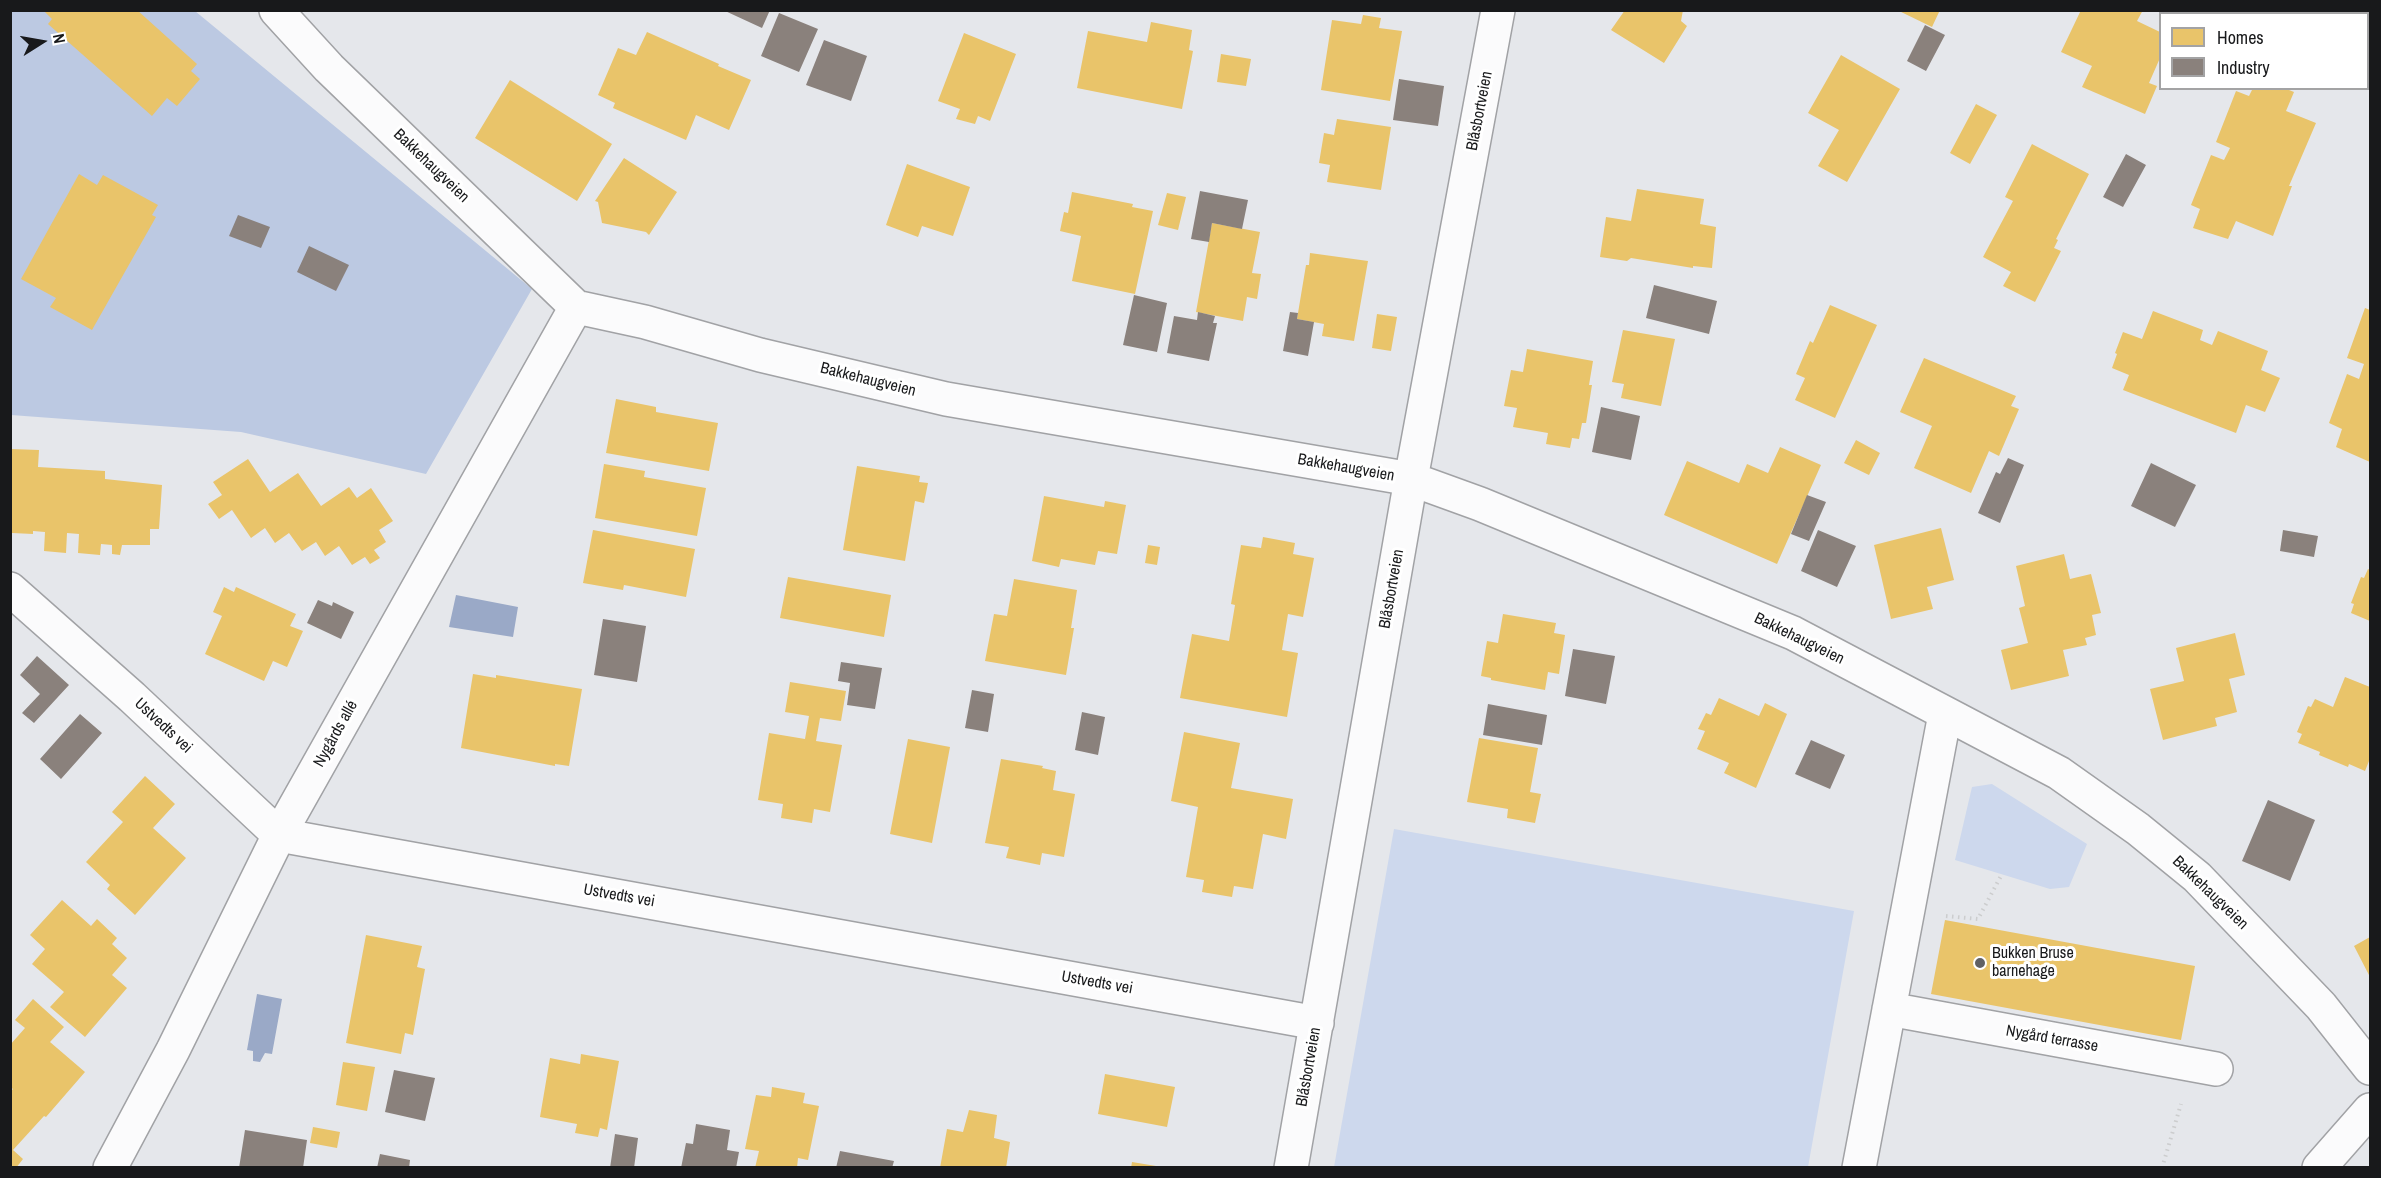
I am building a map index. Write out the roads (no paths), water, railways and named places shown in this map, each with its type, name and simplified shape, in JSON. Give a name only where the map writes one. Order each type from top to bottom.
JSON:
[{"type":"street","name":"Bakkehaugveien","points":[[276,10],[329,68],[576,307],[645,322],[760,355],[946,399],[1411,479],[1480,504],[1793,633],[2059,774],[2138,829],[2197,877],[2321,1006],[2370,1068]]},
{"type":"street","name":"Blåsbortveien","points":[[1291,1167],[1411,479],[1498,10]]},
{"type":"street","name":"Nygårds allé","points":[[110,1167],[173,1050],[279,835],[576,307]]},
{"type":"street","name":"Ustvedts vei","points":[[10,589],[132,697],[279,835],[1317,1023]]},
{"type":"street","points":[[1858,1167],[1945,714]]},
{"type":"street","name":"Nygård terrasse","points":[[1889,1009],[2202,1067]]},
{"type":"street","points":[[2319,1167],[2370,1110]]},
{"type":"place","name":"Bukken Bruse barnehage","points":[[1980,963]]}]
